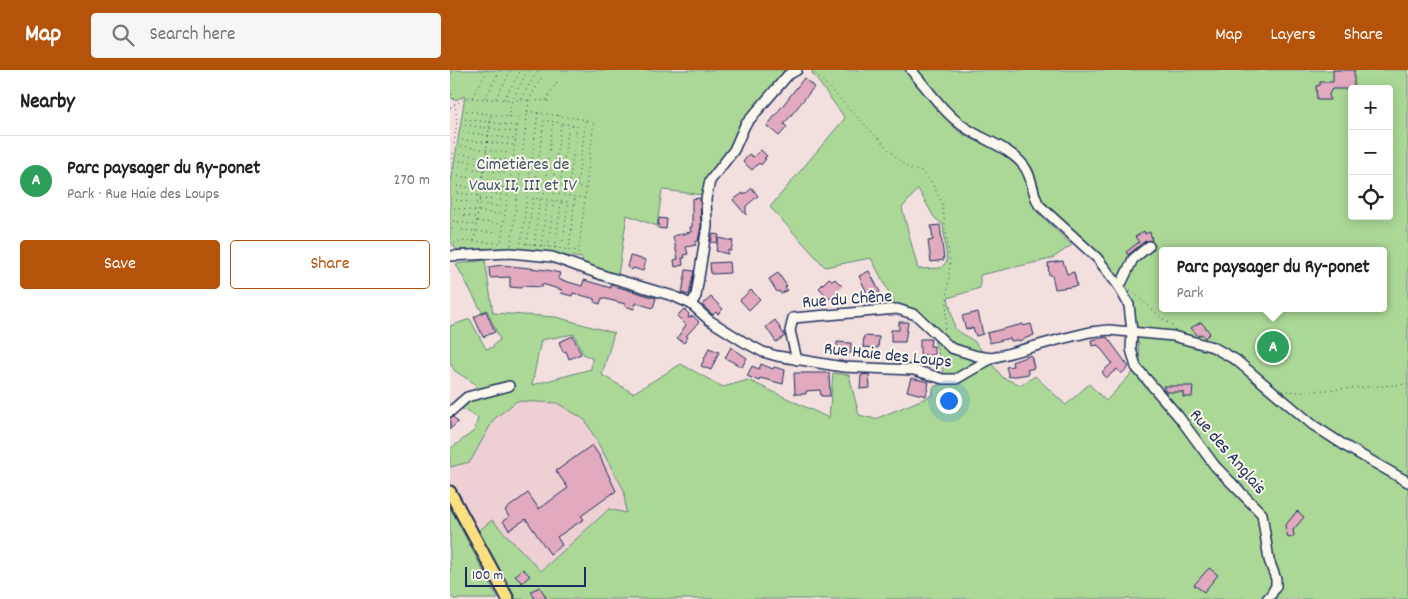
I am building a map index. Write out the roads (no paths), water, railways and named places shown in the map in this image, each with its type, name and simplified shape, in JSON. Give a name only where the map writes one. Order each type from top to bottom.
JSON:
[{"type":"main road","points":[[450,492],[508,599]]},
{"type":"street","points":[[691,304],[696,296],[708,226],[706,199],[710,181],[734,150],[745,125],[788,75],[797,70]]},
{"type":"street","name":"Rue des Anglais","points":[[911,70],[964,128],[1012,155],[1024,166],[1033,184],[1034,197],[1038,206],[1097,258],[1120,283],[1129,305],[1132,332],[1131,349],[1136,367],[1179,417],[1215,466],[1262,514],[1269,560],[1276,580],[1271,595],[1267,599]]},
{"type":"street","points":[[1120,283],[1133,259],[1149,246]]},
{"type":"street","name":"Rue Haie des Loups","points":[[450,256],[510,253],[552,257],[605,276],[673,296],[691,304],[709,320],[763,352],[797,360],[843,367],[914,370],[950,380],[956,379],[992,358],[1090,332],[1109,330],[1172,336],[1213,347],[1236,360],[1313,425],[1408,482]]},
{"type":"street","name":"Rue du Chêne","points":[[797,360],[790,331],[793,318],[897,309],[916,315],[951,348],[977,356],[992,358]]},
{"type":"street","points":[[450,412],[466,397],[509,386]]},
{"type":"place","name":"Parc paysager du Ry-ponet","points":[[1273,347]]},
{"type":"park label","name":"Cimetières de Vaux II, III et IV","points":[[523,174]]}]
